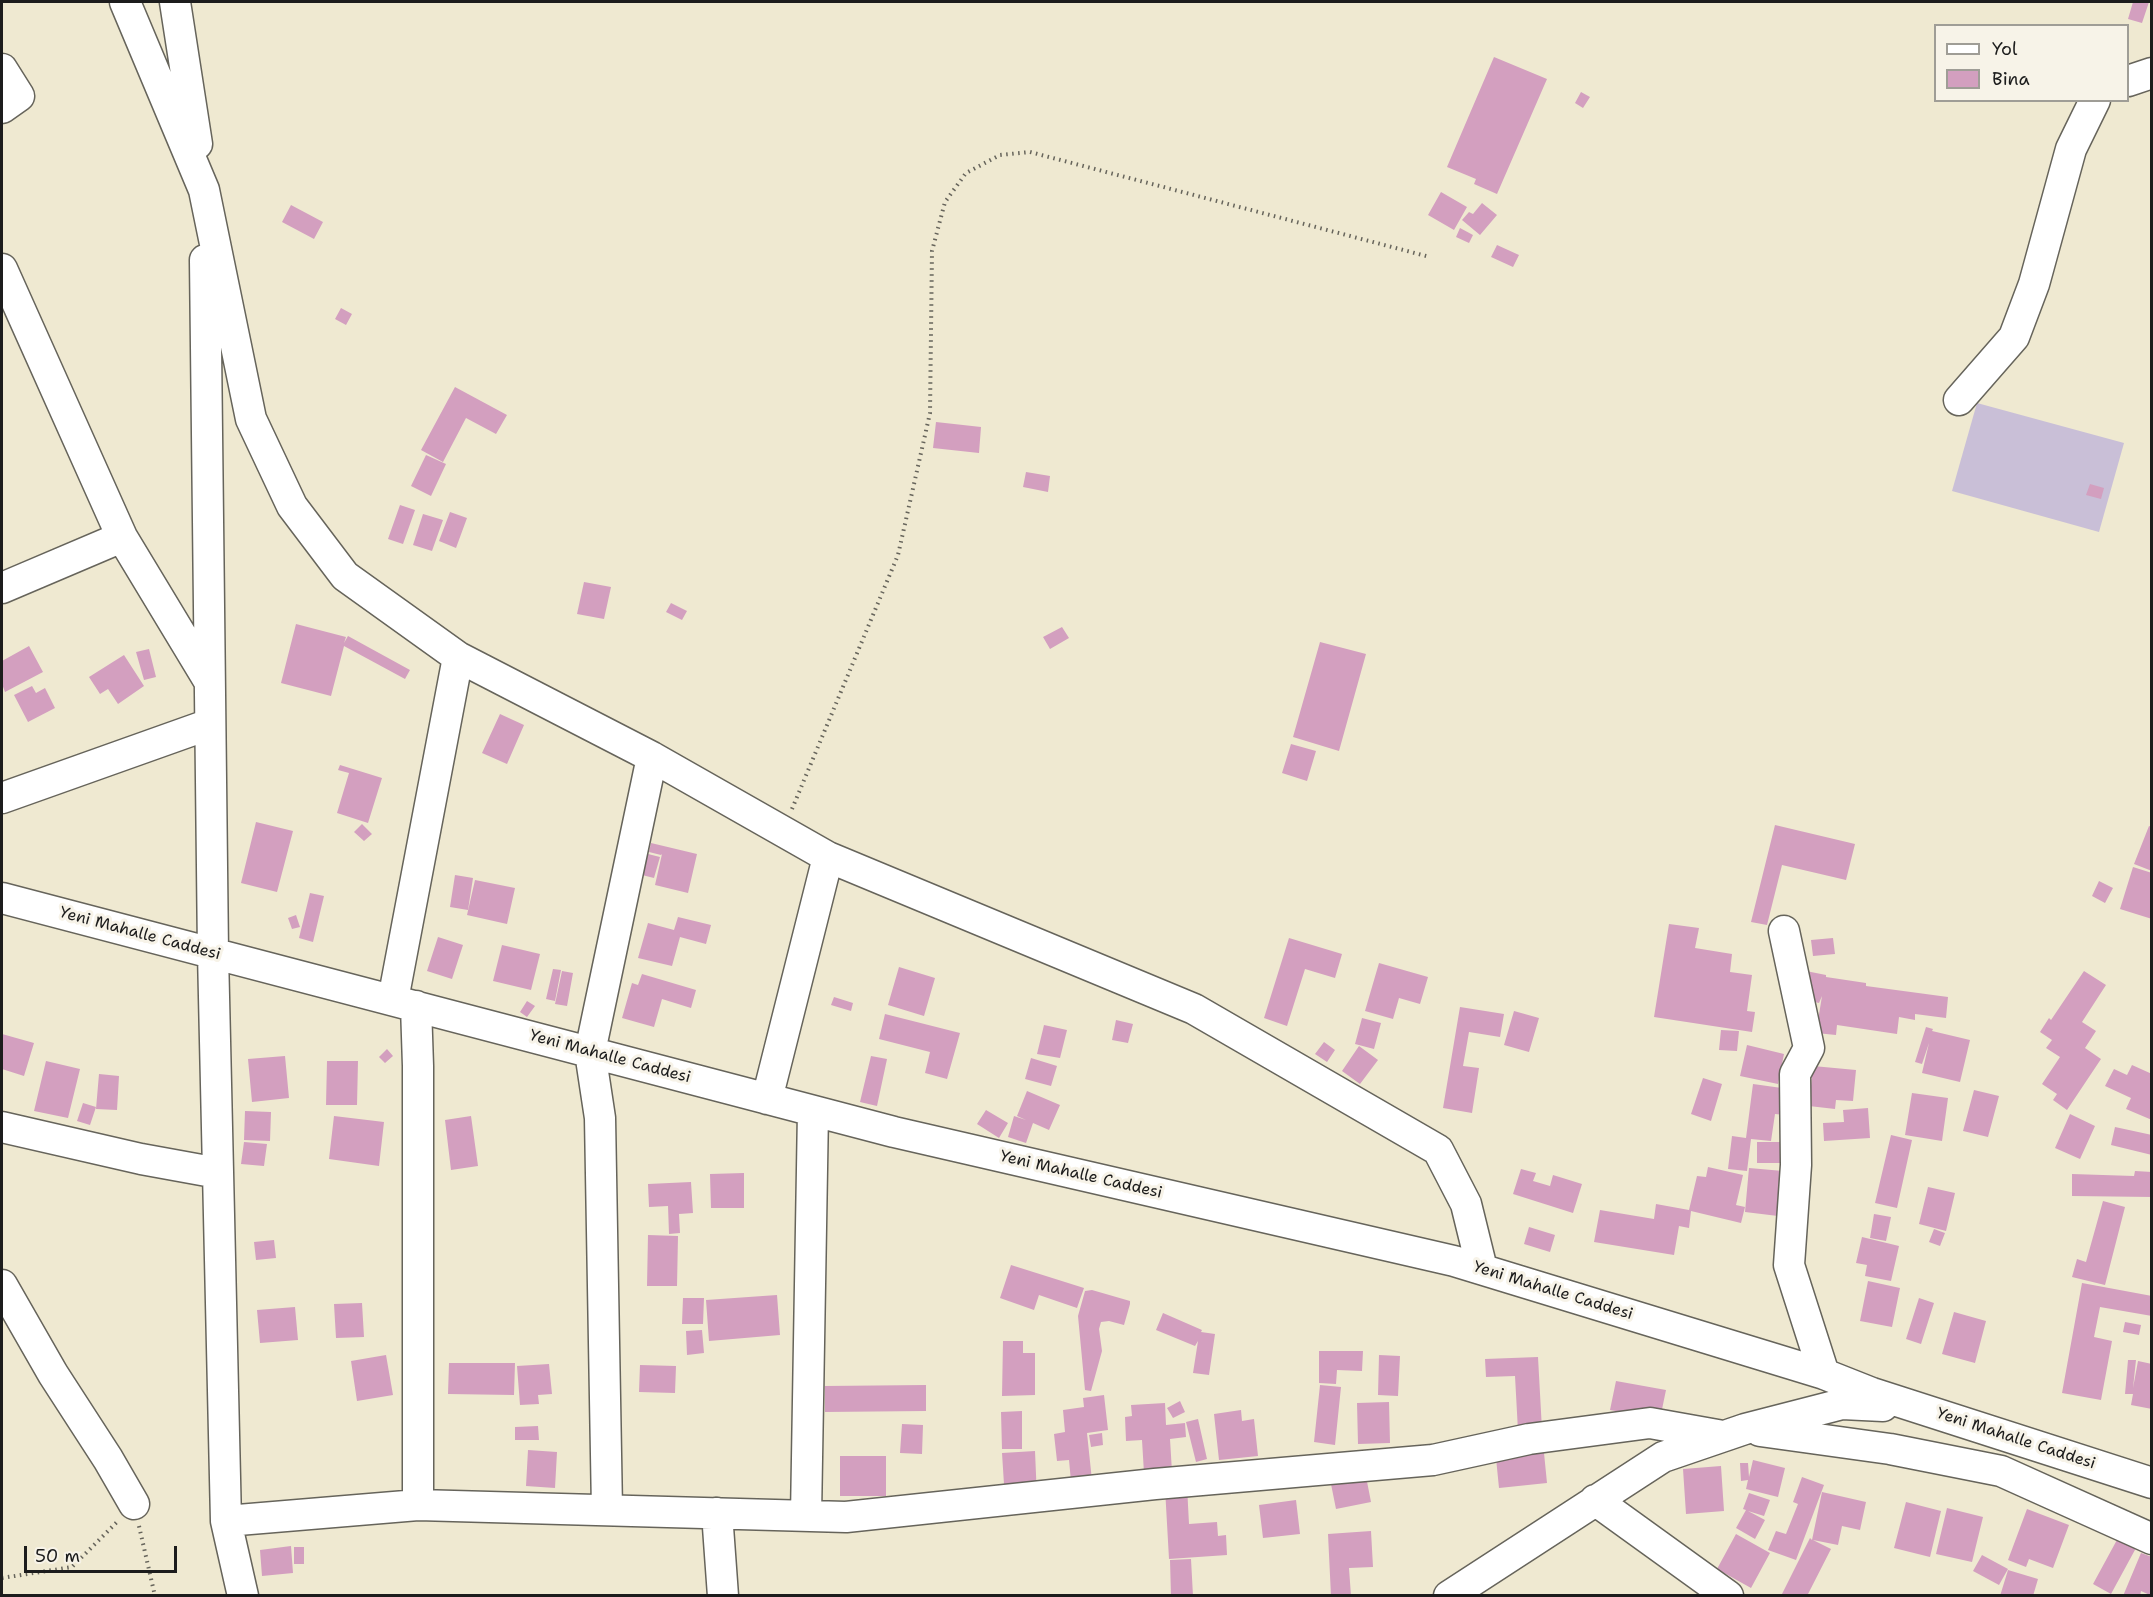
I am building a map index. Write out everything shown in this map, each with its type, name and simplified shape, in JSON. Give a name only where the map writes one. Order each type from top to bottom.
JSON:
[{"type":"street","points":[[125,2],[204,190],[213,953],[226,1521],[243,1596]]},
{"type":"street","points":[[175,2],[204,190],[251,419],[292,506],[345,576],[458,657],[652,757],[828,857],[1194,1009],[1438,1150],[1466,1204],[1482,1269]]},
{"type":"street","points":[[2,69],[19,96],[2,108]]},
{"type":"street","points":[[2129,80],[2151,73]]},
{"type":"street","points":[[1959,400],[2014,337],[2034,284],[2072,148],[2094,102]]},
{"type":"street","points":[[2,269],[122,537],[210,682]]},
{"type":"street","points":[[2,588],[122,537]]},
{"type":"street","points":[[418,1506],[418,1066],[404,1003],[458,657]]},
{"type":"street","points":[[2,798],[210,724]]},
{"type":"street","points":[[607,1510],[600,1118],[590,1052],[652,757]]},
{"type":"street","points":[[766,1099],[828,857]]},
{"type":"street","name":"Yeni Mahalle Caddesi","points":[[2,898],[894,1132],[1454,1261],[1824,1374],[1872,1393],[2151,1483]]},
{"type":"street","points":[[1784,931],[1809,1048],[1795,1074],[1796,1165],[1789,1265],[1824,1374]]},
{"type":"street","points":[[806,1516],[813,1111]]},
{"type":"street","points":[[2,1127],[141,1159],[218,1173]]},
{"type":"street","points":[[2,1285],[53,1374],[134,1504]]},
{"type":"street","points":[[1451,1595],[1663,1457],[1734,1432],[1842,1404],[1915,1407]]},
{"type":"street","points":[[226,1521],[418,1506],[846,1517],[1155,1484],[1433,1460],[1529,1439],[1650,1424],[1890,1449],[2001,1471],[2151,1539]]},
{"type":"street","points":[[1595,1500],[1728,1596]]},
{"type":"street","points":[[717,1514],[723,1596]]},
{"type":"path","points":[[783,831],[898,555],[930,413],[932,251],[945,202],[966,173],[1000,155],[1030,152],[1430,257]]},
{"type":"path","points":[[2,1578],[72,1567],[134,1504]]},
{"type":"path","points":[[134,1504],[155,1596]]},
{"type":"shaded area","points":[[1977,403],[2124,443],[2099,532],[1952,491]]},
{"type":"building","points":[[2133,2],[2149,2],[2142,23],[2128,19]]},
{"type":"building","points":[[1494,57],[1547,79],[1497,194],[1474,184],[1476,179],[1447,167]]},
{"type":"building","points":[[1581,92],[1590,97],[1583,108],[1575,103]]},
{"type":"building","points":[[1441,192],[1467,207],[1454,230],[1428,215]]},
{"type":"building","points":[[1482,203],[1497,215],[1480,235],[1462,220],[1469,212],[1473,214]]},
{"type":"building","points":[[291,205],[323,222],[314,239],[282,222]]},
{"type":"building","points":[[1460,228],[1473,235],[1469,243],[1456,237]]},
{"type":"building","points":[[1497,245],[1519,255],[1513,267],[1491,257]]},
{"type":"building","points":[[341,308],[352,314],[346,325],[335,319]]},
{"type":"building","points":[[455,387],[507,415],[496,434],[466,418],[443,462],[421,450]]},
{"type":"building","points":[[936,422],[981,427],[979,453],[933,448]]},
{"type":"building","points":[[426,455],[446,464],[431,496],[411,486]]},
{"type":"building","points":[[1026,472],[1050,476],[1048,492],[1023,487]]},
{"type":"building","points":[[2090,484],[2104,488],[2101,499],[2086,495]]},
{"type":"building","points":[[400,505],[415,510],[403,544],[388,539]]},
{"type":"building","points":[[450,512],[467,518],[456,548],[439,541]]},
{"type":"building","points":[[423,514],[443,520],[432,551],[413,545]]},
{"type":"building","points":[[584,582],[611,587],[604,619],[577,614]]},
{"type":"building","points":[[671,603],[687,611],[682,620],[666,612]]},
{"type":"building","points":[[296,624],[346,637],[344,643],[348,636],[410,670],[405,679],[344,646],[331,696],[281,683]]},
{"type":"building","points":[[1062,627],[1069,638],[1050,649],[1043,637]]},
{"type":"building","points":[[1320,642],[1366,654],[1339,751],[1293,737]]},
{"type":"building","points":[[29,646],[43,672],[5,692],[2,684],[2,661]]},
{"type":"building","points":[[149,649],[156,677],[144,680],[136,652]]},
{"type":"building","points":[[124,655],[144,686],[118,704],[108,689],[100,694],[89,677]]},
{"type":"building","points":[[32,686],[36,693],[45,688],[55,708],[28,722],[14,695]]},
{"type":"building","points":[[500,714],[524,725],[507,764],[482,753]]},
{"type":"building","points":[[1291,744],[1316,751],[1307,781],[1282,773]]},
{"type":"building","points":[[340,765],[382,778],[368,823],[337,813],[349,773],[338,770]]},
{"type":"building","points":[[256,822],[293,831],[277,892],[241,883]]},
{"type":"building","points":[[362,824],[372,834],[364,841],[354,832]]},
{"type":"building","points":[[1775,825],[1855,844],[1846,880],[1782,865],[1767,925],[1751,922]]},
{"type":"building","points":[[2149,826],[2152,827],[2152,871],[2134,864]]},
{"type":"building","points":[[651,843],[697,854],[688,893],[655,885],[662,854],[649,852]]},
{"type":"building","points":[[648,854],[660,857],[654,878],[642,875]]},
{"type":"building","points":[[2133,867],[2152,873],[2152,919],[2120,909]]},
{"type":"building","points":[[455,875],[473,878],[468,910],[450,907]]},
{"type":"building","points":[[475,880],[515,888],[507,924],[467,915]]},
{"type":"building","points":[[2099,881],[2113,888],[2105,903],[2092,896]]},
{"type":"building","points":[[310,893],[324,896],[313,942],[299,938]]},
{"type":"building","points":[[296,915],[300,927],[292,929],[288,918]]},
{"type":"building","points":[[678,917],[711,925],[706,944],[680,937],[672,966],[638,958],[648,923],[674,930]]},
{"type":"building","points":[[1669,924],[1699,928],[1695,948],[1732,954],[1730,972],[1752,975],[1747,1011],[1755,1012],[1752,1032],[1654,1017]]},
{"type":"building","points":[[438,937],[463,945],[452,979],[427,971]]},
{"type":"building","points":[[1289,938],[1342,954],[1335,978],[1305,969],[1287,1026],[1264,1018]]},
{"type":"building","points":[[1833,938],[1835,954],[1813,956],[1811,940]]},
{"type":"building","points":[[502,945],[540,954],[531,990],[493,981]]},
{"type":"building","points":[[1379,963],[1428,977],[1420,1004],[1399,998],[1393,1019],[1365,1011]]},
{"type":"building","points":[[899,967],[935,978],[924,1016],[888,1005]]},
{"type":"building","points":[[553,969],[561,970],[555,1001],[546,999]]},
{"type":"building","points":[[562,971],[573,973],[567,1006],[555,1004]]},
{"type":"building","points":[[1806,971],[1826,975],[1826,977],[1866,983],[1866,986],[1948,997],[1946,1018],[1915,1014],[1915,1020],[1899,1017],[1897,1034],[1837,1025],[1836,1035],[1816,1033],[1822,996],[1819,1003],[1799,998]]},
{"type":"building","points":[[2084,971],[2106,985],[2082,1022],[2096,1031],[2085,1048],[2101,1059],[2067,1110],[2053,1100],[2057,1094],[2042,1084],[2060,1057],[2046,1048],[2052,1040],[2040,1032],[2049,1018],[2051,1020]]},
{"type":"building","points":[[642,974],[696,990],[691,1008],[662,999],[654,1027],[622,1018],[632,983],[638,985]]},
{"type":"building","points":[[834,997],[853,1003],[851,1011],[831,1005]]},
{"type":"building","points":[[527,1001],[535,1006],[527,1017],[520,1012]]},
{"type":"building","points":[[1460,1007],[1504,1014],[1500,1037],[1469,1032],[1463,1066],[1479,1068],[1472,1113],[1443,1108]]},
{"type":"building","points":[[1514,1011],[1539,1018],[1529,1052],[1504,1045]]},
{"type":"building","points":[[885,1014],[960,1033],[947,1079],[925,1073],[930,1052],[879,1039]]},
{"type":"building","points":[[1362,1018],[1381,1023],[1374,1049],[1355,1044]]},
{"type":"building","points":[[1116,1020],[1133,1024],[1128,1043],[1112,1040]]},
{"type":"building","points":[[1044,1025],[1067,1030],[1060,1058],[1037,1054]]},
{"type":"building","points":[[1926,1027],[1933,1029],[1932,1031],[1970,1040],[1960,1082],[1922,1073],[1929,1043],[1922,1064],[1915,1062]]},
{"type":"building","points":[[1721,1030],[1739,1031],[1737,1051],[1719,1050]]},
{"type":"building","points":[[2,1034],[34,1043],[24,1076],[2,1069]]},
{"type":"building","points":[[1324,1042],[1335,1050],[1327,1062],[1315,1054]]},
{"type":"building","points":[[1747,1045],[1784,1054],[1778,1084],[1740,1076]]},
{"type":"building","points":[[1359,1046],[1378,1060],[1360,1084],[1342,1071]]},
{"type":"building","points":[[387,1049],[393,1056],[385,1063],[379,1057]]},
{"type":"building","points":[[285,1056],[289,1098],[252,1102],[248,1059]]},
{"type":"building","points":[[871,1056],[887,1059],[877,1106],[860,1102]]},
{"type":"building","points":[[1031,1058],[1057,1066],[1051,1086],[1025,1079]]},
{"type":"building","points":[[46,1061],[80,1069],[68,1118],[34,1111]]},
{"type":"building","points":[[327,1061],[358,1061],[357,1105],[326,1105]]},
{"type":"building","points":[[2132,1065],[2152,1074],[2152,1120],[2126,1109],[2131,1098],[2105,1086],[2114,1069],[2127,1075]]},
{"type":"building","points":[[1813,1066],[1856,1070],[1853,1101],[1836,1100],[1835,1109],[1809,1106]]},
{"type":"building","points":[[99,1074],[119,1076],[117,1110],[96,1109]]},
{"type":"building","points":[[1703,1078],[1722,1084],[1711,1121],[1691,1114]]},
{"type":"building","points":[[1753,1084],[1789,1089],[1785,1115],[1775,1114],[1771,1141],[1751,1139],[1747,1171],[1728,1169],[1732,1136],[1746,1138]]},
{"type":"building","points":[[1974,1090],[1999,1096],[1988,1137],[1963,1131]]},
{"type":"building","points":[[1027,1091],[1060,1105],[1049,1130],[1033,1123],[1026,1143],[1008,1137],[1014,1116],[1026,1120],[1017,1116]]},
{"type":"building","points":[[1912,1093],[1948,1098],[1942,1141],[1905,1135]]},
{"type":"building","points":[[83,1103],[96,1107],[90,1125],[77,1121]]},
{"type":"building","points":[[1868,1108],[1870,1138],[1824,1141],[1823,1123],[1844,1122],[1843,1110]]},
{"type":"building","points":[[986,1110],[1008,1123],[999,1138],[977,1124]]},
{"type":"building","points":[[245,1111],[271,1112],[270,1141],[244,1140]]},
{"type":"building","points":[[2070,1114],[2095,1126],[2080,1159],[2055,1148]]},
{"type":"building","points":[[334,1116],[384,1122],[379,1166],[329,1159]]},
{"type":"building","points":[[471,1116],[478,1166],[451,1170],[445,1120]]},
{"type":"building","points":[[2115,1127],[2152,1135],[2152,1155],[2111,1145]]},
{"type":"building","points":[[1891,1135],[1912,1140],[1897,1208],[1875,1203]]},
{"type":"building","points":[[244,1142],[267,1144],[264,1166],[241,1164]]},
{"type":"building","points":[[1757,1142],[1785,1142],[1785,1163],[1757,1163]]},
{"type":"building","points":[[1708,1167],[1743,1175],[1736,1205],[1745,1207],[1741,1223],[1691,1211],[1689,1228],[1679,1226],[1674,1255],[1594,1242],[1600,1210],[1654,1219],[1656,1204],[1689,1210],[1697,1176],[1706,1177]]},
{"type":"building","points":[[1749,1168],[1783,1171],[1778,1216],[1745,1212]]},
{"type":"building","points":[[1521,1169],[1536,1173],[1533,1181],[1550,1186],[1553,1175],[1582,1184],[1573,1213],[1513,1194]]},
{"type":"building","points":[[2135,1171],[2152,1172],[2152,1197],[2072,1196],[2072,1174],[2134,1176]]},
{"type":"building","points":[[744,1173],[744,1208],[711,1208],[710,1174]]},
{"type":"building","points":[[691,1182],[693,1213],[679,1214],[680,1233],[669,1234],[668,1206],[649,1207],[648,1184]]},
{"type":"building","points":[[1928,1187],[1955,1193],[1946,1231],[1919,1224]]},
{"type":"building","points":[[2103,1201],[2125,1207],[2105,1285],[2072,1277],[2077,1259],[2086,1262]]},
{"type":"building","points":[[1874,1214],[1891,1217],[1886,1241],[1870,1238]]},
{"type":"building","points":[[1529,1227],[1555,1235],[1550,1252],[1524,1244]]},
{"type":"building","points":[[1934,1229],[1945,1233],[1940,1246],[1929,1242]]},
{"type":"building","points":[[648,1235],[678,1236],[677,1286],[647,1286]]},
{"type":"building","points":[[1862,1237],[1899,1246],[1891,1281],[1865,1276],[1867,1265],[1856,1263]]},
{"type":"building","points":[[274,1240],[276,1258],[256,1260],[254,1242]]},
{"type":"building","points":[[1011,1265],[1084,1288],[1077,1308],[1039,1295],[1034,1310],[1000,1298]]},
{"type":"building","points":[[1868,1281],[1900,1288],[1892,1327],[1860,1321]]},
{"type":"building","points":[[2082,1283],[2152,1296],[2152,1316],[2100,1307],[2094,1337],[2112,1341],[2101,1400],[2062,1393]]},
{"type":"building","points":[[1092,1290],[1130,1301],[1130,1304],[1124,1325],[1109,1321],[1101,1322],[1099,1329],[1102,1351],[1091,1391],[1085,1390],[1078,1316],[1085,1291]]},
{"type":"building","points":[[777,1295],[780,1335],[709,1341],[706,1300]]},
{"type":"building","points":[[683,1298],[704,1298],[703,1324],[682,1324]]},
{"type":"building","points":[[1919,1298],[1934,1303],[1921,1344],[1906,1339]]},
{"type":"building","points":[[362,1303],[364,1337],[336,1338],[334,1304]]},
{"type":"building","points":[[295,1307],[298,1340],[260,1343],[257,1310]]},
{"type":"building","points":[[1954,1312],[1986,1321],[1975,1363],[1942,1354]]},
{"type":"building","points":[[1163,1313],[1202,1330],[1201,1332],[1215,1334],[1209,1375],[1193,1373],[1198,1341],[1195,1346],[1156,1330]]},
{"type":"building","points":[[2125,1322],[2141,1325],[2139,1335],[2123,1332]]},
{"type":"building","points":[[702,1330],[704,1353],[687,1355],[686,1331]]},
{"type":"building","points":[[1003,1341],[1023,1341],[1023,1353],[1035,1353],[1035,1395],[1002,1396]]},
{"type":"building","points":[[1319,1351],[1363,1351],[1362,1371],[1337,1370],[1336,1384],[1319,1383]]},
{"type":"building","points":[[386,1355],[393,1395],[357,1401],[351,1361]]},
{"type":"building","points":[[1379,1355],[1400,1356],[1398,1396],[1378,1395]]},
{"type":"building","points":[[1538,1357],[1542,1430],[1518,1431],[1515,1376],[1486,1377],[1485,1359]]},
{"type":"building","points":[[2128,1360],[2136,1360],[2133,1388],[2138,1361],[2152,1364],[2152,1409],[2131,1405],[2133,1394],[2125,1394]]},
{"type":"building","points":[[449,1363],[515,1363],[514,1395],[448,1394]]},
{"type":"building","points":[[549,1364],[552,1394],[538,1395],[539,1404],[520,1405],[517,1366]]},
{"type":"building","points":[[640,1365],[676,1366],[675,1393],[639,1392]]},
{"type":"building","points":[[1616,1381],[1666,1390],[1660,1419],[1610,1410]]},
{"type":"building","points":[[926,1385],[926,1411],[825,1412],[825,1386]]},
{"type":"building","points":[[1320,1385],[1341,1387],[1335,1445],[1314,1442]]},
{"type":"building","points":[[1104,1395],[1108,1430],[1087,1433],[1093,1490],[1072,1492],[1069,1460],[1057,1461],[1054,1434],[1065,1432],[1063,1410],[1084,1407],[1083,1398]]},
{"type":"building","points":[[1180,1401],[1185,1412],[1173,1418],[1167,1408]]},
{"type":"building","points":[[1389,1402],[1390,1443],[1358,1444],[1357,1403]]},
{"type":"building","points":[[1165,1403],[1166,1425],[1185,1423],[1186,1437],[1170,1439],[1172,1472],[1144,1473],[1142,1440],[1126,1441],[1125,1417],[1132,1416],[1131,1405]]},
{"type":"building","points":[[1241,1410],[1242,1421],[1254,1419],[1258,1456],[1219,1460],[1214,1414]]},
{"type":"building","points":[[1022,1411],[1022,1449],[1002,1449],[1001,1412]]},
{"type":"building","points":[[1198,1419],[1207,1459],[1196,1462],[1186,1422]]},
{"type":"building","points":[[902,1424],[923,1425],[922,1454],[900,1453]]},
{"type":"building","points":[[538,1426],[539,1440],[515,1440],[515,1427]]},
{"type":"building","points":[[1102,1433],[1103,1445],[1091,1447],[1089,1435]]},
{"type":"building","points":[[528,1450],[557,1452],[555,1488],[526,1486]]},
{"type":"building","points":[[1035,1451],[1037,1498],[1005,1500],[1002,1453]]},
{"type":"building","points":[[1544,1453],[1547,1483],[1499,1488],[1496,1458]]},
{"type":"building","points":[[840,1456],[886,1456],[886,1496],[840,1496]]},
{"type":"building","points":[[1753,1460],[1785,1468],[1778,1497],[1746,1489],[1748,1480],[1741,1481],[1740,1463],[1748,1463],[1749,1477]]},
{"type":"building","points":[[1363,1461],[1371,1502],[1336,1509],[1328,1469]]},
{"type":"building","points":[[1721,1466],[1724,1511],[1686,1514],[1683,1469]]},
{"type":"building","points":[[1802,1477],[1824,1485],[1796,1560],[1768,1550],[1776,1531],[1786,1534],[1798,1504],[1793,1502]]},
{"type":"building","points":[[1187,1486],[1189,1524],[1217,1522],[1218,1536],[1226,1535],[1227,1555],[1169,1559],[1165,1488]]},
{"type":"building","points":[[1822,1492],[1866,1502],[1860,1530],[1842,1526],[1838,1545],[1813,1540],[1831,1549],[1807,1596],[1781,1596],[1810,1538],[1812,1540]]},
{"type":"building","points":[[1749,1493],[1770,1500],[1764,1516],[1748,1511],[1765,1520],[1755,1539],[1736,1528],[1746,1510],[1743,1509]]},
{"type":"building","points":[[1296,1500],[1300,1534],[1263,1538],[1259,1505]]},
{"type":"building","points":[[1906,1502],[1941,1511],[1930,1557],[1894,1548]]},
{"type":"building","points":[[1947,1508],[1983,1517],[1972,1562],[1936,1554]]},
{"type":"building","points":[[2027,1509],[2069,1525],[2053,1568],[2029,1559],[2026,1567],[2008,1560]]},
{"type":"building","points":[[1371,1531],[1373,1567],[1349,1568],[1351,1596],[1331,1596],[1328,1534]]},
{"type":"building","points":[[1736,1534],[1770,1553],[1751,1588],[1717,1569]]},
{"type":"building","points":[[2118,1538],[2136,1548],[2111,1594],[2093,1584]]},
{"type":"building","points":[[291,1546],[293,1573],[262,1576],[260,1550]]},
{"type":"building","points":[[294,1547],[304,1547],[304,1564],[294,1564]]},
{"type":"building","points":[[2141,1553],[2152,1557],[2152,1596],[2141,1591],[2140,1596],[2123,1596]]},
{"type":"building","points":[[1982,1555],[2008,1569],[1999,1585],[1973,1571]]},
{"type":"building","points":[[1191,1559],[1193,1596],[1171,1596],[1170,1560]]},
{"type":"building","points":[[2008,1570],[2038,1579],[2033,1596],[2000,1596]]}]
